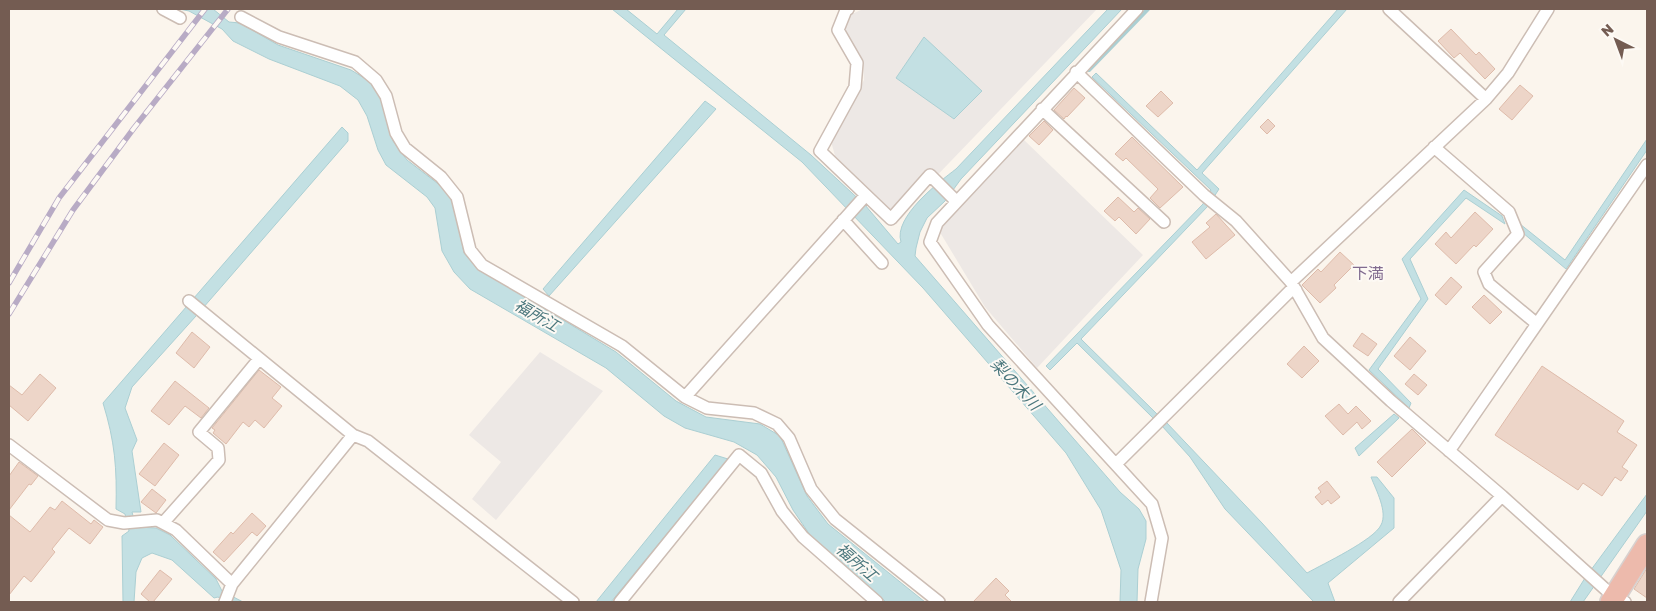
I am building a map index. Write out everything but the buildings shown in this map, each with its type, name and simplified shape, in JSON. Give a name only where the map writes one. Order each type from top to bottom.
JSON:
[{"type":"highway","points":[[1613,597],[1647,545]]},
{"type":"street","points":[[163,9],[180,18]]},
{"type":"street","points":[[848,9],[838,30],[857,63],[855,87],[820,151],[891,220],[930,175],[956,201]]},
{"type":"street","points":[[1137,9],[937,222],[930,242],[988,325],[1152,504],[1162,538],[1151,602]]},
{"type":"street","points":[[1389,9],[1486,99]]},
{"type":"street","points":[[1116,464],[1294,286],[1486,99],[1508,73],[1548,9]]},
{"type":"street","points":[[242,17],[279,37],[355,62],[376,80],[386,96],[396,133],[406,148],[441,177],[457,197],[470,250],[482,265],[622,346],[685,397],[707,408],[754,413],[777,424],[789,438],[811,489],[835,519],[939,602]]},
{"type":"street","points":[[1076,72],[1208,198],[1236,220],[1294,286],[1323,338],[1391,401],[1502,496],[1613,597]]},
{"type":"street","points":[[1042,109],[1164,222]]},
{"type":"street","points":[[1434,148],[1509,212],[1518,234],[1484,272],[1488,284],[1537,324]]},
{"type":"street","points":[[1449,450],[1647,165]]},
{"type":"street","points":[[685,397],[866,195]]},
{"type":"street","points":[[843,220],[882,264]]},
{"type":"street","points":[[189,301],[353,435],[368,441],[573,602]]},
{"type":"street","points":[[163,523],[219,460],[218,448],[199,432],[259,359]]},
{"type":"street","points":[[225,602],[231,587],[353,435]]},
{"type":"street","points":[[9,444],[108,520],[124,523],[157,520],[176,530],[231,587]]},
{"type":"street","points":[[620,602],[739,455],[760,473],[782,511],[804,537],[877,602]]},
{"type":"street","points":[[1399,602],[1502,496]]},
{"type":"shaded area","points":[[863,9],[1097,9],[925,188],[901,219],[835,156],[831,141],[864,80],[863,63],[845,30],[850,15]]},
{"type":"shaded area","points":[[1023,139],[1143,255],[1037,368],[985,307],[938,229]]},
{"type":"shaded area","points":[[540,352],[603,391],[496,520],[472,499],[501,462],[469,435]]},
{"type":"water","name":"福所江","points":[[179,9],[213,9],[229,22],[240,23],[278,45],[351,70],[369,81],[382,100],[393,141],[407,160],[437,183],[451,197],[458,219],[464,253],[477,268],[616,352],[676,401],[706,417],[760,424],[780,436],[807,496],[828,524],[925,602],[886,602],[812,538],[793,510],[776,477],[757,455],[734,442],[685,428],[664,416],[606,368],[470,289],[454,272],[442,251],[435,208],[427,197],[386,165],[378,150],[367,116],[358,100],[340,86],[269,59],[233,41],[222,29],[189,11]]},
{"type":"water","name":"梨の木川","points":[[612,9],[626,9],[657,34],[678,9],[686,9],[664,35],[811,155],[865,205],[898,244],[901,242],[900,232],[904,222],[910,211],[919,201],[956,169],[1108,9],[1122,9],[961,179],[945,201],[927,218],[920,232],[915,256],[1120,492],[1139,509],[1146,521],[1146,539],[1138,569],[1137,602],[1120,602],[1121,570],[1101,510],[1066,453],[923,288],[802,162]]},
{"type":"water","points":[[1338,9],[1347,9],[1202,173],[1219,189],[1208,206],[1081,339],[1157,414],[1153,418],[1077,343],[1050,370],[1046,366],[1203,204],[1211,190],[1092,77],[1096,73],[1197,170]]},
{"type":"water","points":[[924,37],[982,91],[954,119],[896,78]]},
{"type":"water","points":[[705,101],[716,109],[549,296],[543,289]]},
{"type":"water","points":[[342,127],[348,133],[348,141],[132,387],[125,408],[137,440],[132,451],[141,512],[132,512],[136,527],[156,528],[170,535],[216,579],[222,591],[243,602],[226,602],[218,597],[214,598],[172,560],[152,553],[142,558],[136,572],[134,602],[123,602],[122,536],[129,531],[125,514],[116,509],[114,455],[103,403]]},
{"type":"water","points":[[1647,139],[1647,150],[1566,269],[1523,233],[1520,224],[1565,260]]},
{"type":"water","points":[[1464,190],[1502,216],[1505,224],[1466,198],[1410,259],[1428,299],[1378,369],[1411,403],[1409,408],[1369,370],[1421,299],[1402,259]]},
{"type":"water","points":[[1394,414],[1399,418],[1359,456],[1355,448]]},
{"type":"water","points":[[1166,422],[1307,573],[1369,538],[1381,525],[1383,520],[1382,508],[1371,477],[1377,477],[1394,498],[1394,528],[1328,583],[1335,602],[1314,602],[1225,509],[1190,457],[1162,426]]},
{"type":"water","points":[[715,455],[728,459],[611,602],[596,602]]},
{"type":"water","points":[[1647,494],[1647,511],[1583,602],[1570,602],[1585,578]]},
{"type":"waterway","points":[[1089,70],[1148,9]]},
{"type":"railway","points":[[9,283],[59,198],[205,9]]},
{"type":"railway","points":[[9,314],[73,210],[134,128],[228,9]]},
{"type":"district","name":"下満","points":[[1368,273]]}]
